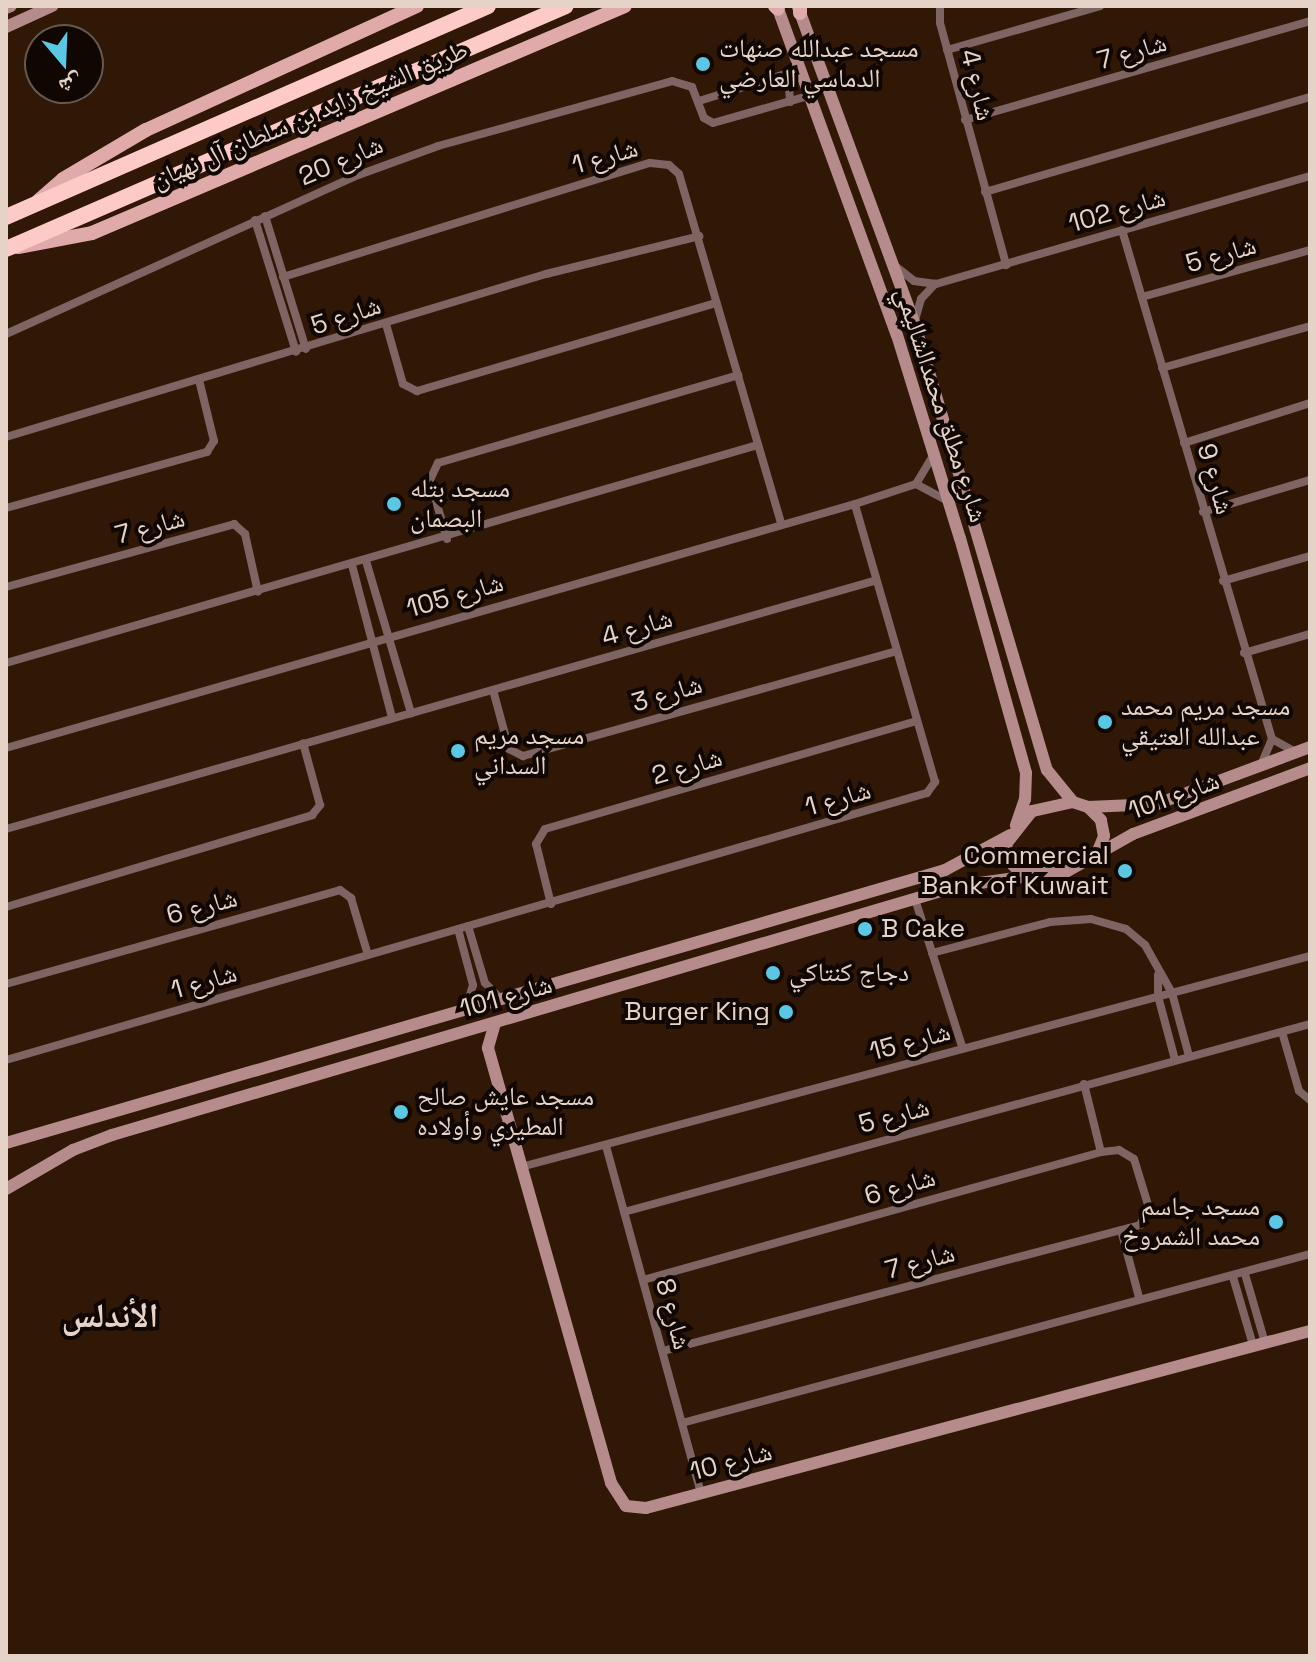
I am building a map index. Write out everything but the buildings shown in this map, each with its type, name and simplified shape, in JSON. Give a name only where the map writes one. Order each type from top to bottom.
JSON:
[{"type":"highway","name":"طريق الشيخ زايد بن سلطان آل نهيان","points":[[6,217],[488,6]]},
{"type":"highway","name":"طريق الشيخ زايد بن سلطان آل نهيان","points":[[8,249],[566,6]]},
{"type":"main road","name":"طريق الشيخ زايد بن سلطان آل نهيان","points":[[36,203],[63,179],[146,130],[417,6]]},
{"type":"main road","points":[[504,58],[618,6]]},
{"type":"main road","name":"طريق الشيخ زايد بن سلطان آل نهيان","points":[[8,249],[92,233],[625,6]]},
{"type":"street","points":[[6,27],[52,6]]},
{"type":"street","name":"شارع 4","points":[[940,6],[947,50],[1006,265]]},
{"type":"street","points":[[947,50],[1100,6]]},
{"type":"street","name":"شارع مطلق محمدالشاليمي","points":[[777,7],[844,182],[960,538],[1026,773],[1025,799],[1013,830]]},
{"type":"street","name":"شارع مطلق محمدالشاليمي","points":[[799,8],[915,325],[1047,770],[1073,802]]},
{"type":"street","name":"شارع 7","points":[[965,120],[1310,21]]},
{"type":"street","points":[[699,101],[801,69]]},
{"type":"street","points":[[781,76],[789,87],[790,102]]},
{"type":"street","name":"شارع 20","points":[[6,334],[255,220],[409,155],[667,82],[688,84],[699,101],[704,118],[713,123],[811,95]]},
{"type":"street","points":[[985,192],[1310,97]]},
{"type":"street","name":"شارع 1","points":[[283,277],[650,163],[669,165],[679,174],[699,236],[781,523]]},
{"type":"street","points":[[844,182],[850,175],[861,178]]},
{"type":"street","name":"شارع 102","points":[[936,284],[1310,176]]},
{"type":"street","points":[[265,216],[306,349]]},
{"type":"street","points":[[255,220],[296,352]]},
{"type":"street","name":"شارع 9","points":[[1122,230],[1244,653],[1272,739]]},
{"type":"street","name":"شارع 5","points":[[6,437],[306,349],[546,274],[699,236]]},
{"type":"street","name":"شارع 5","points":[[1142,297],[1310,250]]},
{"type":"street","points":[[894,265],[914,281],[936,284]]},
{"type":"street","points":[[915,325],[921,299],[936,284]]},
{"type":"street","points":[[386,324],[403,384],[417,391],[716,303]]},
{"type":"street","points":[[1162,368],[1310,326]]},
{"type":"street","points":[[447,539],[430,480],[438,463],[738,375]]},
{"type":"street","points":[[6,508],[207,452],[214,441],[199,380]]},
{"type":"street","points":[[1184,443],[1310,403]]},
{"type":"street","points":[[6,663],[447,539],[758,445]]},
{"type":"street","points":[[934,453],[916,484],[950,504]]},
{"type":"street","points":[[1203,512],[1310,480]]},
{"type":"street","name":"شارع 105","points":[[6,748],[916,484]]},
{"type":"street","name":"شارع 1","points":[[6,1060],[927,793],[935,782],[874,581],[855,504]]},
{"type":"street","name":"شارع 7","points":[[6,587],[234,524],[245,534],[258,592]]},
{"type":"street","points":[[960,538],[979,587],[986,588],[992,581]]},
{"type":"street","points":[[1223,581],[1310,556]]},
{"type":"street","points":[[366,561],[411,713]]},
{"type":"street","points":[[352,565],[392,718]]},
{"type":"street","name":"شارع 4","points":[[6,829],[874,581]]},
{"type":"street","points":[[1244,653],[1310,634]]},
{"type":"street","name":"شارع 3","points":[[493,690],[509,749],[523,756],[896,651]]},
{"type":"street","name":"شارع 2","points":[[551,904],[536,844],[545,829],[917,721]]},
{"type":"street","points":[[1261,765],[1272,739],[1295,752]]},
{"type":"street","points":[[6,907],[312,815],[320,805],[303,743]]},
{"type":"street","name":"شارع 101","points":[[1088,807],[1148,806],[1310,747]]},
{"type":"street","name":"شارع 101","points":[[1098,851],[1310,768]]},
{"type":"street","points":[[1073,802],[1088,807],[1104,828],[1098,851],[1064,873],[1029,876],[1009,861],[1013,830],[1041,807],[1073,802]]},
{"type":"street","name":"شارع 101","points":[[6,1143],[945,870],[1013,830]]},
{"type":"street","name":"شارع 101","points":[[6,1189],[73,1150],[145,1126],[969,883],[1029,876]]},
{"type":"street","name":"شارع 6","points":[[6,984],[340,890],[351,898],[368,955]]},
{"type":"street","points":[[915,899],[963,1049]]},
{"type":"street","points":[[783,917],[779,926],[787,937]]},
{"type":"street","points":[[932,953],[1050,922],[1091,919],[1126,929],[1145,945],[1158,975],[1172,993],[1189,1056]]},
{"type":"street","points":[[468,926],[481,975],[501,999]]},
{"type":"street","points":[[458,929],[473,985],[465,1009]]},
{"type":"street","name":"شارع 15","points":[[521,1167],[1310,956]]},
{"type":"street","points":[[1158,975],[1158,996],[1175,1060]]},
{"type":"street","points":[[468,1031],[488,1048],[495,1023]]},
{"type":"street","name":"شارع 5","points":[[624,1212],[1310,1024]]},
{"type":"street","points":[[1282,1032],[1299,1091],[1310,1100]]},
{"type":"street","name":"شارع 10","points":[[488,1048],[611,1483],[626,1506],[646,1508],[1310,1331]]},
{"type":"street","points":[[1084,1084],[1101,1152],[1119,1150],[1134,1159],[1149,1208],[1140,1225],[1121,1230],[1139,1297]]},
{"type":"street","points":[[192,1087],[189,1101],[199,1110]]},
{"type":"street","points":[[142,1102],[150,1116],[145,1126]]},
{"type":"street","name":"شارع 8","points":[[606,1146],[701,1493]]},
{"type":"street","name":"شارع 6","points":[[643,1280],[1101,1152]]},
{"type":"street","name":"شارع 7","points":[[662,1351],[1121,1230]]},
{"type":"street","points":[[682,1423],[1139,1297],[1245,1274],[1310,1254]]},
{"type":"street","points":[[1245,1274],[1259,1344]]},
{"type":"street","points":[[1233,1277],[1259,1344]]},
{"type":"place","name":"مسجد عبدالله صنهات الدماسي العارضي","points":[[703,64]]},
{"type":"place","name":"مسجد بتله البصمان","points":[[394,504]]},
{"type":"place","name":"مسجد مريم محمد عبدالله العتيقي","points":[[1105,722]]},
{"type":"place","name":"مسجد مريم السداني","points":[[458,751]]},
{"type":"place","name":"Commercial Bank of Kuwait","points":[[1125,871]]},
{"type":"place","name":"B Cake","points":[[865,929]]},
{"type":"place","name":"دجاج كنتاكي","points":[[773,973]]},
{"type":"place","name":"Burger King","points":[[786,1012]]},
{"type":"place","name":"مسجد عايش صالح المطيري وأولاده","points":[[401,1112]]},
{"type":"place","name":"مسجد جاسم محمد الشمروخ","points":[[1276,1222]]},
{"type":"district","name":"الأندلس","points":[[110,1316]]}]
